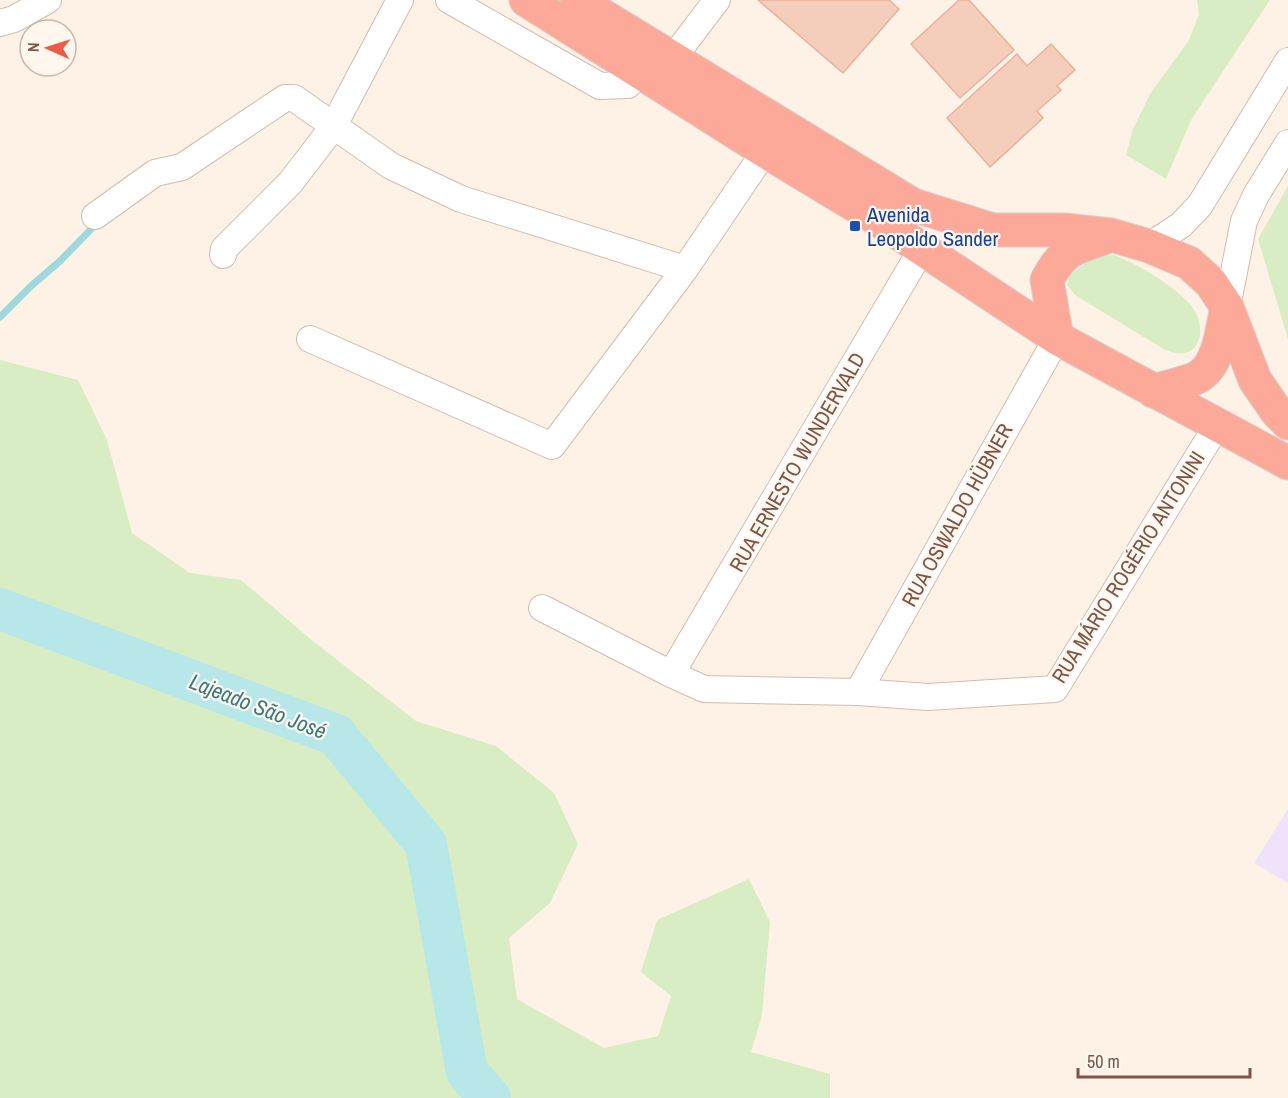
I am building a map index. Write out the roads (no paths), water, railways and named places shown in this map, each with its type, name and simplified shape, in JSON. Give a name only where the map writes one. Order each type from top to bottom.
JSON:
[{"type":"highway","points":[[526,0],[765,151],[868,213],[1057,338],[1288,463]]},
{"type":"highway","points":[[577,0],[913,206],[993,230],[1065,230],[1112,235],[1149,246],[1189,263],[1211,283],[1227,307],[1255,380],[1277,412],[1288,423]]},
{"type":"highway","points":[[1057,338],[1048,294],[1047,280],[1050,274],[1061,256],[1112,235]]},
{"type":"highway","points":[[1153,391],[1200,377],[1211,365],[1227,307]]},
{"type":"street","points":[[0,23],[14,20],[48,0]]},
{"type":"street","points":[[223,255],[224,249],[290,183],[333,127],[400,0]]},
{"type":"street","points":[[449,0],[600,86],[628,85],[640,72]]},
{"type":"street","points":[[673,58],[717,0]]},
{"type":"street","points":[[1149,246],[1181,225],[1200,205],[1288,62]]},
{"type":"street","points":[[95,216],[155,173],[182,167],[285,98],[294,98],[391,166],[461,199],[686,269]]},
{"type":"street","points":[[1227,307],[1244,222],[1256,195],[1288,143]]},
{"type":"street","points":[[310,339],[552,446],[686,269],[765,151]]},
{"type":"street","name":"RUA ERNESTO WUNDERVALD","points":[[672,674],[922,249]]},
{"type":"street","name":"RUA OSWALDO HÜBNER","points":[[858,692],[1057,338]]},
{"type":"street","name":"RUA MÁRIO ROGÉRIO ANTONINI","points":[[542,608],[704,689],[858,692],[928,697],[1055,689],[1218,424]]},
{"type":"waterway","points":[[0,317],[97,223]]},
{"type":"waterway","name":"Lajeado São José","points":[[0,609],[336,735],[426,844],[467,1072],[490,1098]]},
{"type":"place","name":"Avenida Leopoldo Sander","points":[[855,226]]}]
